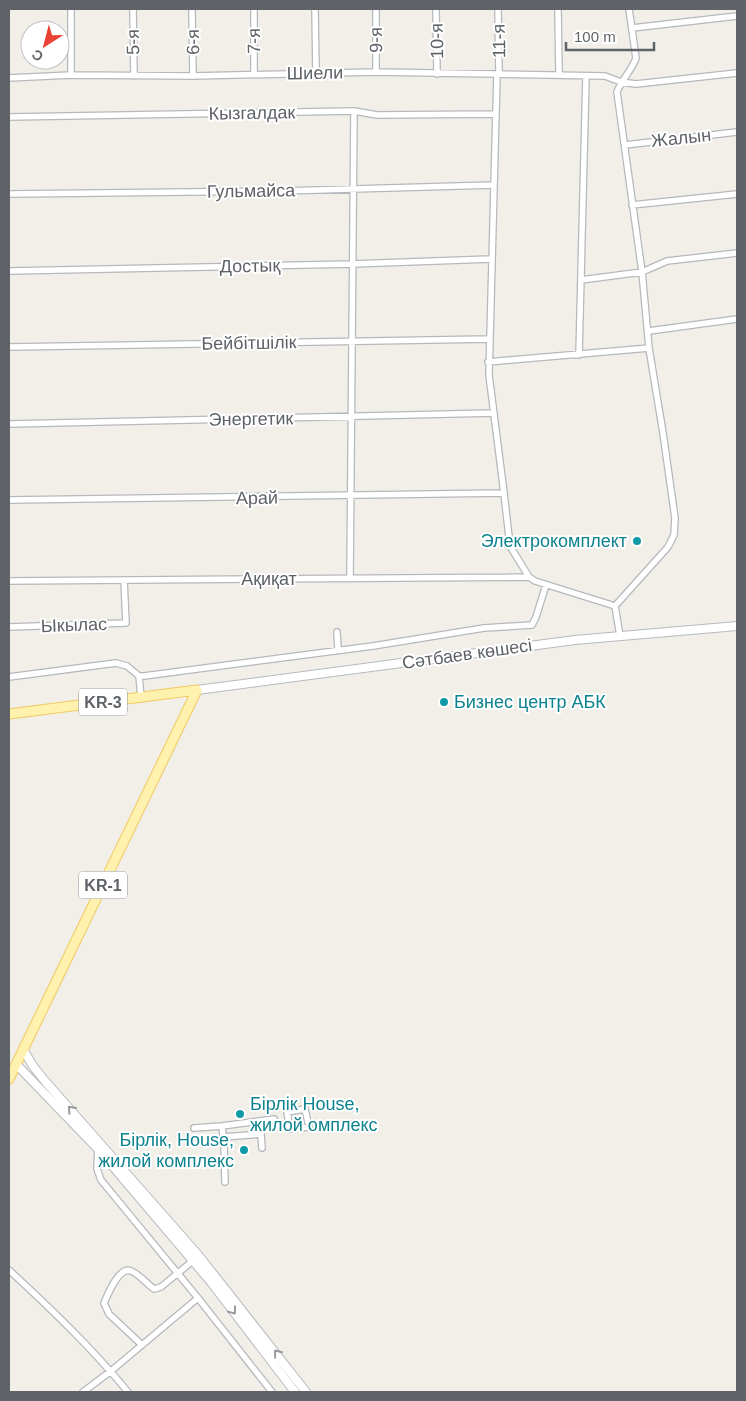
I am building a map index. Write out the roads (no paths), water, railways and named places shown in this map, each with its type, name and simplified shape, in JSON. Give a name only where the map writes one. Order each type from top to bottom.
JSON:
[{"type":"main road","name":"Сәтбаев көшесі","points":[[197,690],[575,640],[737,626]]},
{"type":"main road","name":"KR-3","points":[[9,714],[197,690]]},
{"type":"main road","name":"KR-1","points":[[9,1079],[197,690]]},
{"type":"main road","points":[[23,1049],[33,1066],[98,1140],[306,1392]]},
{"type":"main road","points":[[16,1064],[98,1149],[196,1259],[295,1392]]},
{"type":"street","points":[[71,9],[71,76]]},
{"type":"street","name":"5-я","points":[[133,9],[134,76]]},
{"type":"street","name":"6-я","points":[[192,9],[193,76]]},
{"type":"street","name":"7-я","points":[[254,9],[254,73]]},
{"type":"street","points":[[315,9],[316,73]]},
{"type":"street","name":"9-я","points":[[376,9],[376,72]]},
{"type":"street","name":"10-я","points":[[436,9],[438,74]]},
{"type":"street","name":"11-я","points":[[498,9],[498,74],[488,362],[510,546],[529,577]]},
{"type":"street","points":[[558,9],[559,75]]},
{"type":"street","points":[[615,606],[668,547],[674,535],[675,518],[649,348],[649,331],[642,272],[617,92],[621,82],[634,65],[636,58],[629,9]]},
{"type":"street","points":[[632,28],[737,16]]},
{"type":"street","name":"Шиели","points":[[9,78],[376,72],[605,76],[621,82],[636,84],[737,73]]},
{"type":"street","points":[[579,355],[586,76]]},
{"type":"street","points":[[350,579],[354,111]]},
{"type":"street","name":"Кызгалдак","points":[[9,117],[354,111],[377,115],[496,114]]},
{"type":"street","name":"Жалын","points":[[624,145],[737,132]]},
{"type":"street","name":"Гульмайса","points":[[9,194],[282,192],[354,188],[494,185]]},
{"type":"street","points":[[632,205],[737,194]]},
{"type":"street","points":[[581,280],[642,272],[667,261],[737,252]]},
{"type":"street","name":"Достық","points":[[9,271],[352,264],[491,259]]},
{"type":"street","points":[[649,331],[737,319]]},
{"type":"street","name":"Бейбітшілік","points":[[9,347],[489,339]]},
{"type":"street","points":[[488,362],[649,348]]},
{"type":"street","name":"Энергетик","points":[[9,424],[494,413]]},
{"type":"street","name":"Арай","points":[[9,500],[504,493]]},
{"type":"street","points":[[529,577],[546,585],[615,606]]},
{"type":"street","name":"Ақиқат","points":[[9,581],[529,577]]},
{"type":"street","name":"Ыкылас","points":[[9,627],[126,623],[124,580]]},
{"type":"street","points":[[139,676],[372,646],[484,628],[532,625],[546,585]]},
{"type":"street","points":[[615,606],[620,636]]},
{"type":"street","points":[[337,632],[338,649]]},
{"type":"street","points":[[9,677],[116,663],[127,666],[139,676],[141,697]]},
{"type":"street","points":[[305,1109],[309,1127],[290,1129],[287,1112],[305,1109]]},
{"type":"street","points":[[194,1128],[274,1119]]},
{"type":"street","points":[[256,1122],[261,1134],[262,1148]]},
{"type":"street","points":[[222,1126],[225,1182]]},
{"type":"street","points":[[223,1137],[261,1134]]},
{"type":"street","points":[[98,1140],[97,1169],[101,1180],[272,1392]]},
{"type":"street","points":[[142,1345],[109,1314],[104,1303],[118,1276],[126,1270],[131,1271],[154,1289],[161,1287],[196,1259]]},
{"type":"street","points":[[9,1270],[111,1371],[128,1392]]},
{"type":"street","points":[[83,1392],[198,1298]]},
{"type":"place","name":"Электрокомплект","points":[[637,541]]},
{"type":"place","name":"Бизнес центр АБК","points":[[444,702]]},
{"type":"place","name":"Бірлік House, жилой омплекс","points":[[240,1114]]},
{"type":"place","name":"Бірлік, House, жилой комплекс","points":[[244,1150]]}]
